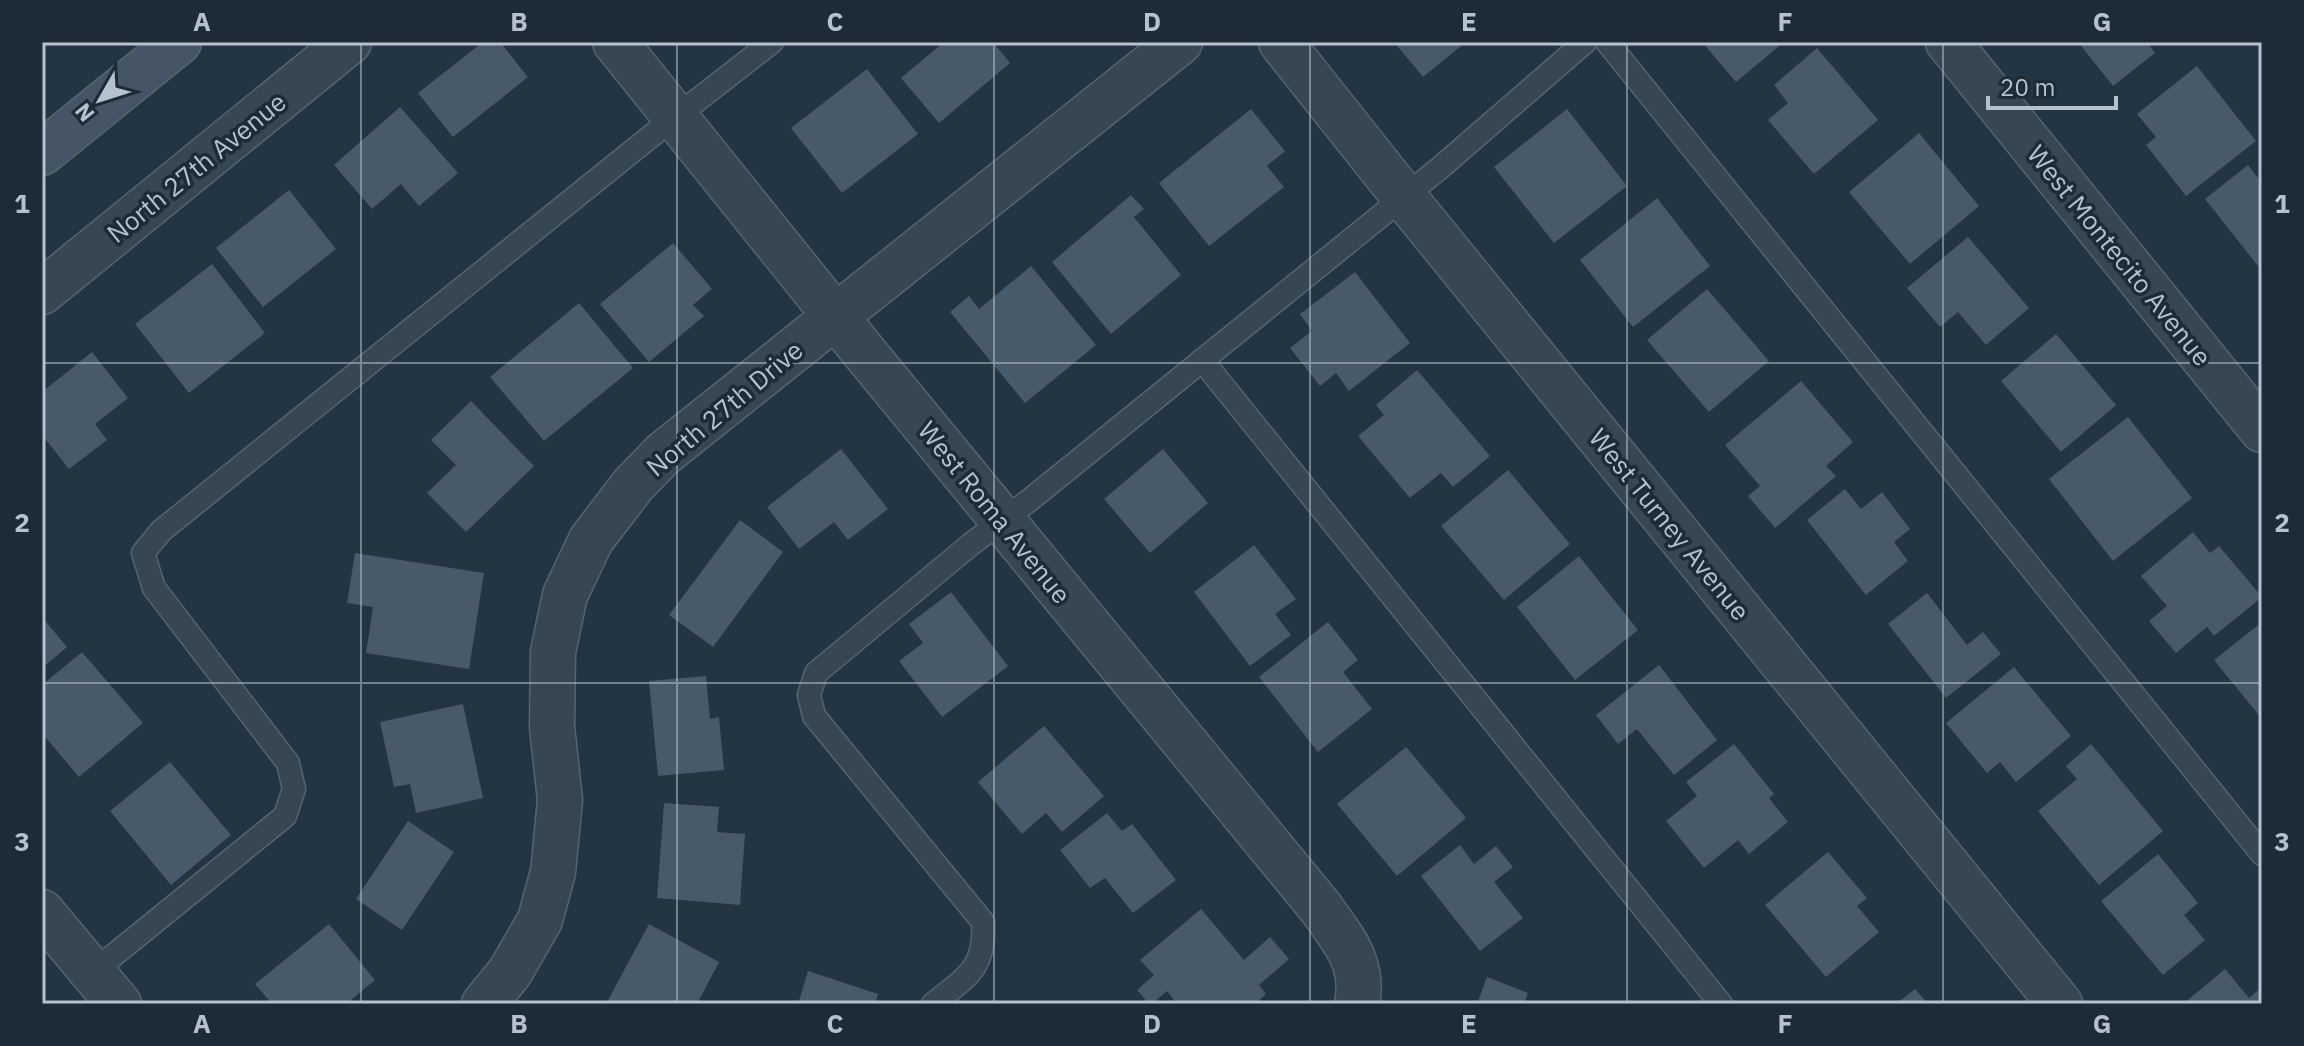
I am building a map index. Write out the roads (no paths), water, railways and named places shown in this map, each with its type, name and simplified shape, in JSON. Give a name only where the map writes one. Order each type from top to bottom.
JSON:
[{"type":"main road","points":[[42,153],[179,42]]},
{"type":"street","name":"North 27th Avenue","points":[[42,292],[349,42]]},
{"type":"street","name":"West Roma Avenue","points":[[615,42],[1002,521],[1321,908],[1350,950],[1358,968],[1359,996]]},
{"type":"street","name":"North 27th Drive","points":[[484,1004],[510,972],[540,920],[553,872],[560,800],[552,727],[553,652],[565,595],[591,540],[633,485],[663,454],[1180,42]]},
{"type":"street","name":"West Turney Avenue","points":[[1281,42],[2060,1004]]},
{"type":"street","name":"West Montecito Avenue","points":[[1948,42],[2262,430]]},
{"type":"street","points":[[46,924],[106,988]]},
{"type":"lane","points":[[106,988],[285,816],[294,789],[288,763],[154,588],[143,553],[161,531],[772,42]]},
{"type":"lane","points":[[933,1004],[972,972],[984,944],[983,922],[814,716],[809,695],[816,673],[1404,197],[1585,42]]},
{"type":"lane","points":[[1607,42],[2262,854]]},
{"type":"lane","points":[[1202,360],[1721,1004]]}]
